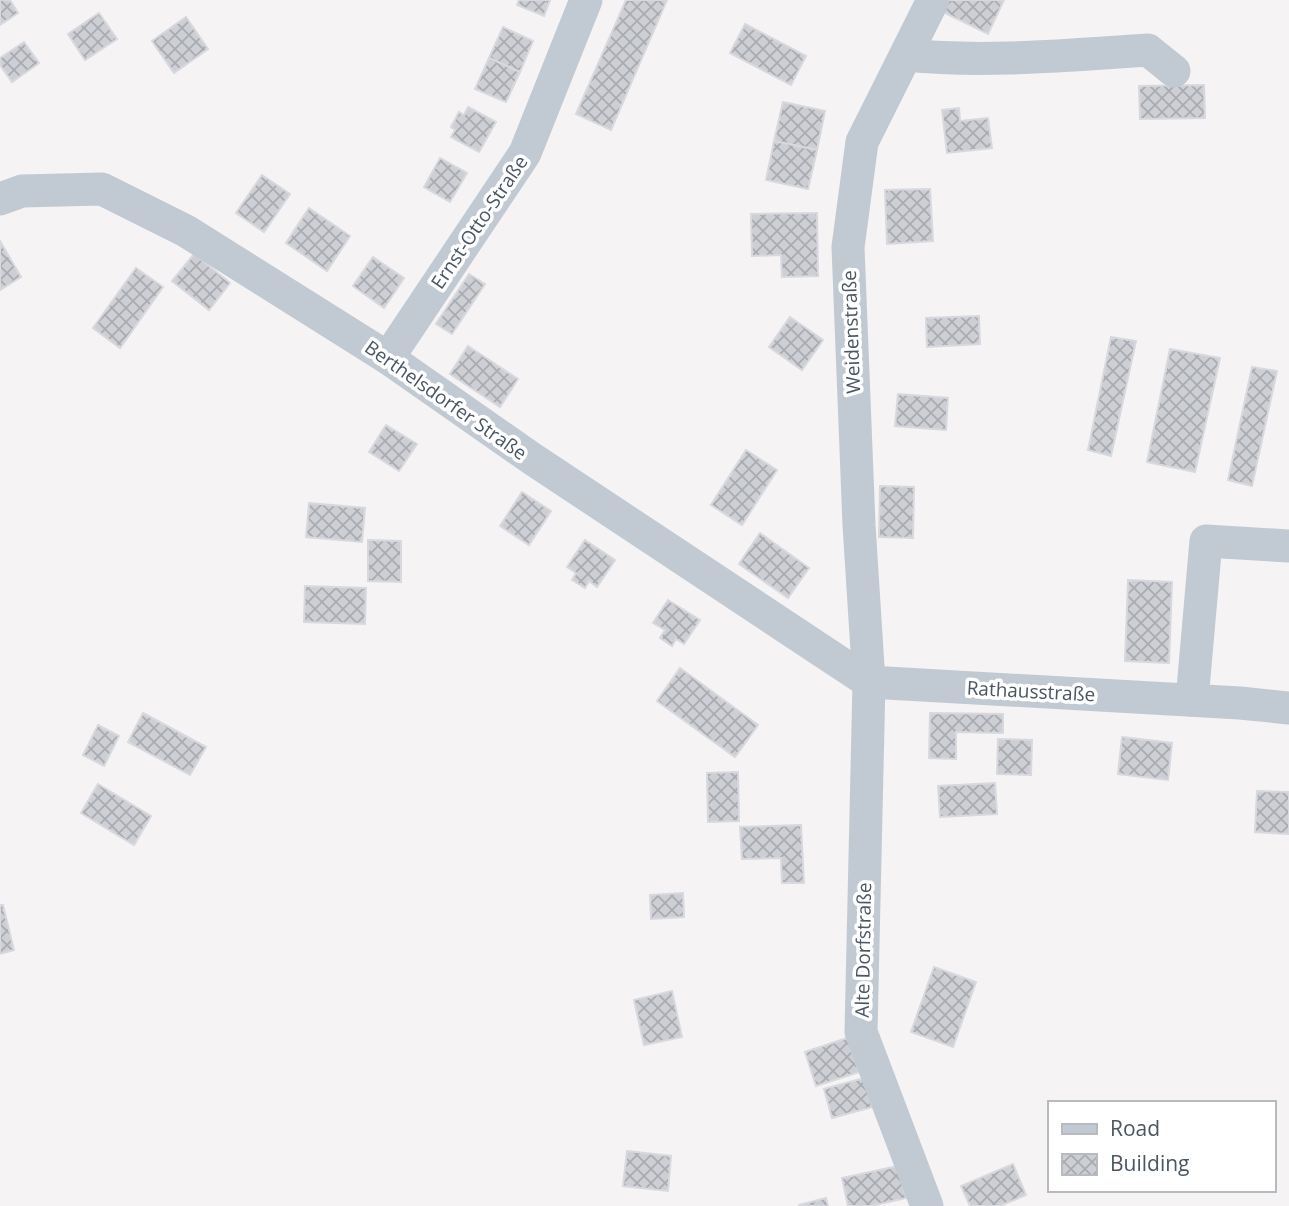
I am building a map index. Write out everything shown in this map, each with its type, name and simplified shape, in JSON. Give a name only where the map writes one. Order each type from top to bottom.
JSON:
[{"type":"street","name":"Ernst-Otto-Straße","points":[[388,358],[525,153],[586,0]]},
{"type":"street","name":"Weidenstraße","points":[[869,682],[859,525],[848,247],[862,142],[933,0]]},
{"type":"street","points":[[906,55],[1000,58],[1148,50],[1174,71]]},
{"type":"street","name":"Berthelsdorfer Straße","points":[[0,199],[22,191],[102,189],[186,231],[388,358],[531,458],[869,682]]},
{"type":"street","points":[[1192,700],[1206,541],[1289,546]]},
{"type":"street","name":"Rathausstraße","points":[[869,682],[1289,708]]},
{"type":"street","name":"Alte Dorfstraße","points":[[869,682],[862,1032],[927,1206]]},
{"type":"building","points":[[0,0],[10,0],[18,13],[0,25]]},
{"type":"building","points":[[519,0],[550,0],[544,16],[517,5]]},
{"type":"building","points":[[626,0],[667,0],[611,130],[576,114]]},
{"type":"building","points":[[949,0],[1004,0],[988,34],[943,12]]},
{"type":"building","points":[[99,13],[117,39],[85,60],[68,34]]},
{"type":"building","points":[[186,17],[208,49],[174,73],[152,41]]},
{"type":"building","points":[[745,24],[806,56],[791,85],[730,53]]},
{"type":"building","points":[[503,27],[533,41],[520,72],[489,58]]},
{"type":"building","points":[[24,42],[39,63],[12,82],[0,65],[0,58]]},
{"type":"building","points":[[489,58],[520,72],[506,102],[475,89]]},
{"type":"building","points":[[1204,85],[1205,118],[1140,119],[1139,86]]},
{"type":"building","points":[[783,102],[825,111],[817,150],[774,141]]},
{"type":"building","points":[[468,107],[496,122],[479,152],[451,137],[455,130],[451,127],[459,112],[464,115]]},
{"type":"building","points":[[959,108],[960,121],[988,118],[992,148],[947,153],[942,110]]},
{"type":"building","points":[[774,141],[817,150],[808,189],[766,180]]},
{"type":"building","points":[[440,158],[467,173],[450,202],[424,187]]},
{"type":"building","points":[[262,175],[290,194],[264,232],[236,213]]},
{"type":"building","points":[[930,189],[933,241],[887,244],[885,190]]},
{"type":"building","points":[[309,208],[350,236],[327,271],[286,243]]},
{"type":"building","points":[[817,213],[818,276],[782,277],[781,255],[752,256],[751,214]]},
{"type":"building","points":[[0,241],[21,277],[0,290]]},
{"type":"building","points":[[194,254],[230,283],[209,310],[172,281]]},
{"type":"building","points":[[373,257],[404,278],[384,308],[353,286]]},
{"type":"building","points":[[136,268],[163,287],[120,348],[93,328]]},
{"type":"building","points":[[469,274],[485,284],[452,334],[436,324]]},
{"type":"building","points":[[979,316],[980,344],[927,347],[926,318]]},
{"type":"building","points":[[790,317],[823,340],[802,370],[769,347]]},
{"type":"building","points":[[1111,337],[1136,341],[1111,456],[1088,450]]},
{"type":"building","points":[[468,346],[518,379],[500,407],[450,374]]},
{"type":"building","points":[[1170,349],[1220,358],[1195,472],[1147,462]]},
{"type":"building","points":[[1252,367],[1277,371],[1252,486],[1228,480]]},
{"type":"building","points":[[898,394],[948,398],[946,430],[895,426]]},
{"type":"building","points":[[386,425],[417,444],[399,471],[369,452]]},
{"type":"building","points":[[746,450],[777,470],[742,525],[711,505]]},
{"type":"building","points":[[880,486],[914,487],[913,538],[879,537]]},
{"type":"building","points":[[522,492],[551,511],[529,545],[500,526]]},
{"type":"building","points":[[309,503],[365,508],[362,542],[306,537]]},
{"type":"building","points":[[760,533],[809,568],[788,598],[739,564]]},
{"type":"building","points":[[368,540],[401,541],[401,582],[368,581]]},
{"type":"building","points":[[585,540],[615,560],[597,587],[589,581],[585,588],[572,580],[576,573],[567,567]]},
{"type":"building","points":[[1128,580],[1172,582],[1169,663],[1125,661]]},
{"type":"building","points":[[305,586],[366,588],[365,624],[304,622]]},
{"type":"building","points":[[668,600],[700,620],[684,644],[676,639],[672,646],[660,638],[665,630],[653,623]]},
{"type":"building","points":[[680,668],[758,725],[735,757],[657,701]]},
{"type":"building","points":[[143,713],[206,747],[190,775],[128,742]]},
{"type":"building","points":[[930,713],[1003,714],[1003,733],[956,732],[956,759],[929,758]]},
{"type":"building","points":[[98,725],[119,736],[104,766],[83,755]]},
{"type":"building","points":[[1122,737],[1172,743],[1168,780],[1118,774]]},
{"type":"building","points":[[998,739],[1032,740],[1031,775],[997,774]]},
{"type":"building","points":[[738,772],[739,821],[708,822],[707,773]]},
{"type":"building","points":[[995,783],[997,814],[940,817],[938,786]]},
{"type":"building","points":[[98,784],[151,816],[134,845],[81,813]]},
{"type":"building","points":[[1257,791],[1289,792],[1289,834],[1255,832]]},
{"type":"building","points":[[801,825],[804,883],[782,883],[781,858],[742,859],[740,827]]},
{"type":"building","points":[[683,893],[684,917],[651,919],[650,895]]},
{"type":"building","points":[[0,905],[3,905],[14,950],[0,954]]},
{"type":"building","points":[[934,967],[976,982],[953,1047],[911,1032]]},
{"type":"building","points":[[672,991],[682,1037],[644,1045],[634,1000]]},
{"type":"building","points":[[847,1038],[859,1072],[816,1086],[805,1052]]},
{"type":"building","points":[[864,1078],[872,1107],[832,1118],[824,1089]]},
{"type":"building","points":[[627,1151],[671,1156],[668,1191],[623,1186]]},
{"type":"building","points":[[1013,1164],[1026,1195],[1000,1206],[970,1206],[961,1186]]},
{"type":"building","points":[[898,1166],[906,1198],[871,1206],[848,1206],[842,1178]]},
{"type":"building","points":[[826,1198],[828,1206],[799,1206],[799,1205]]}]
